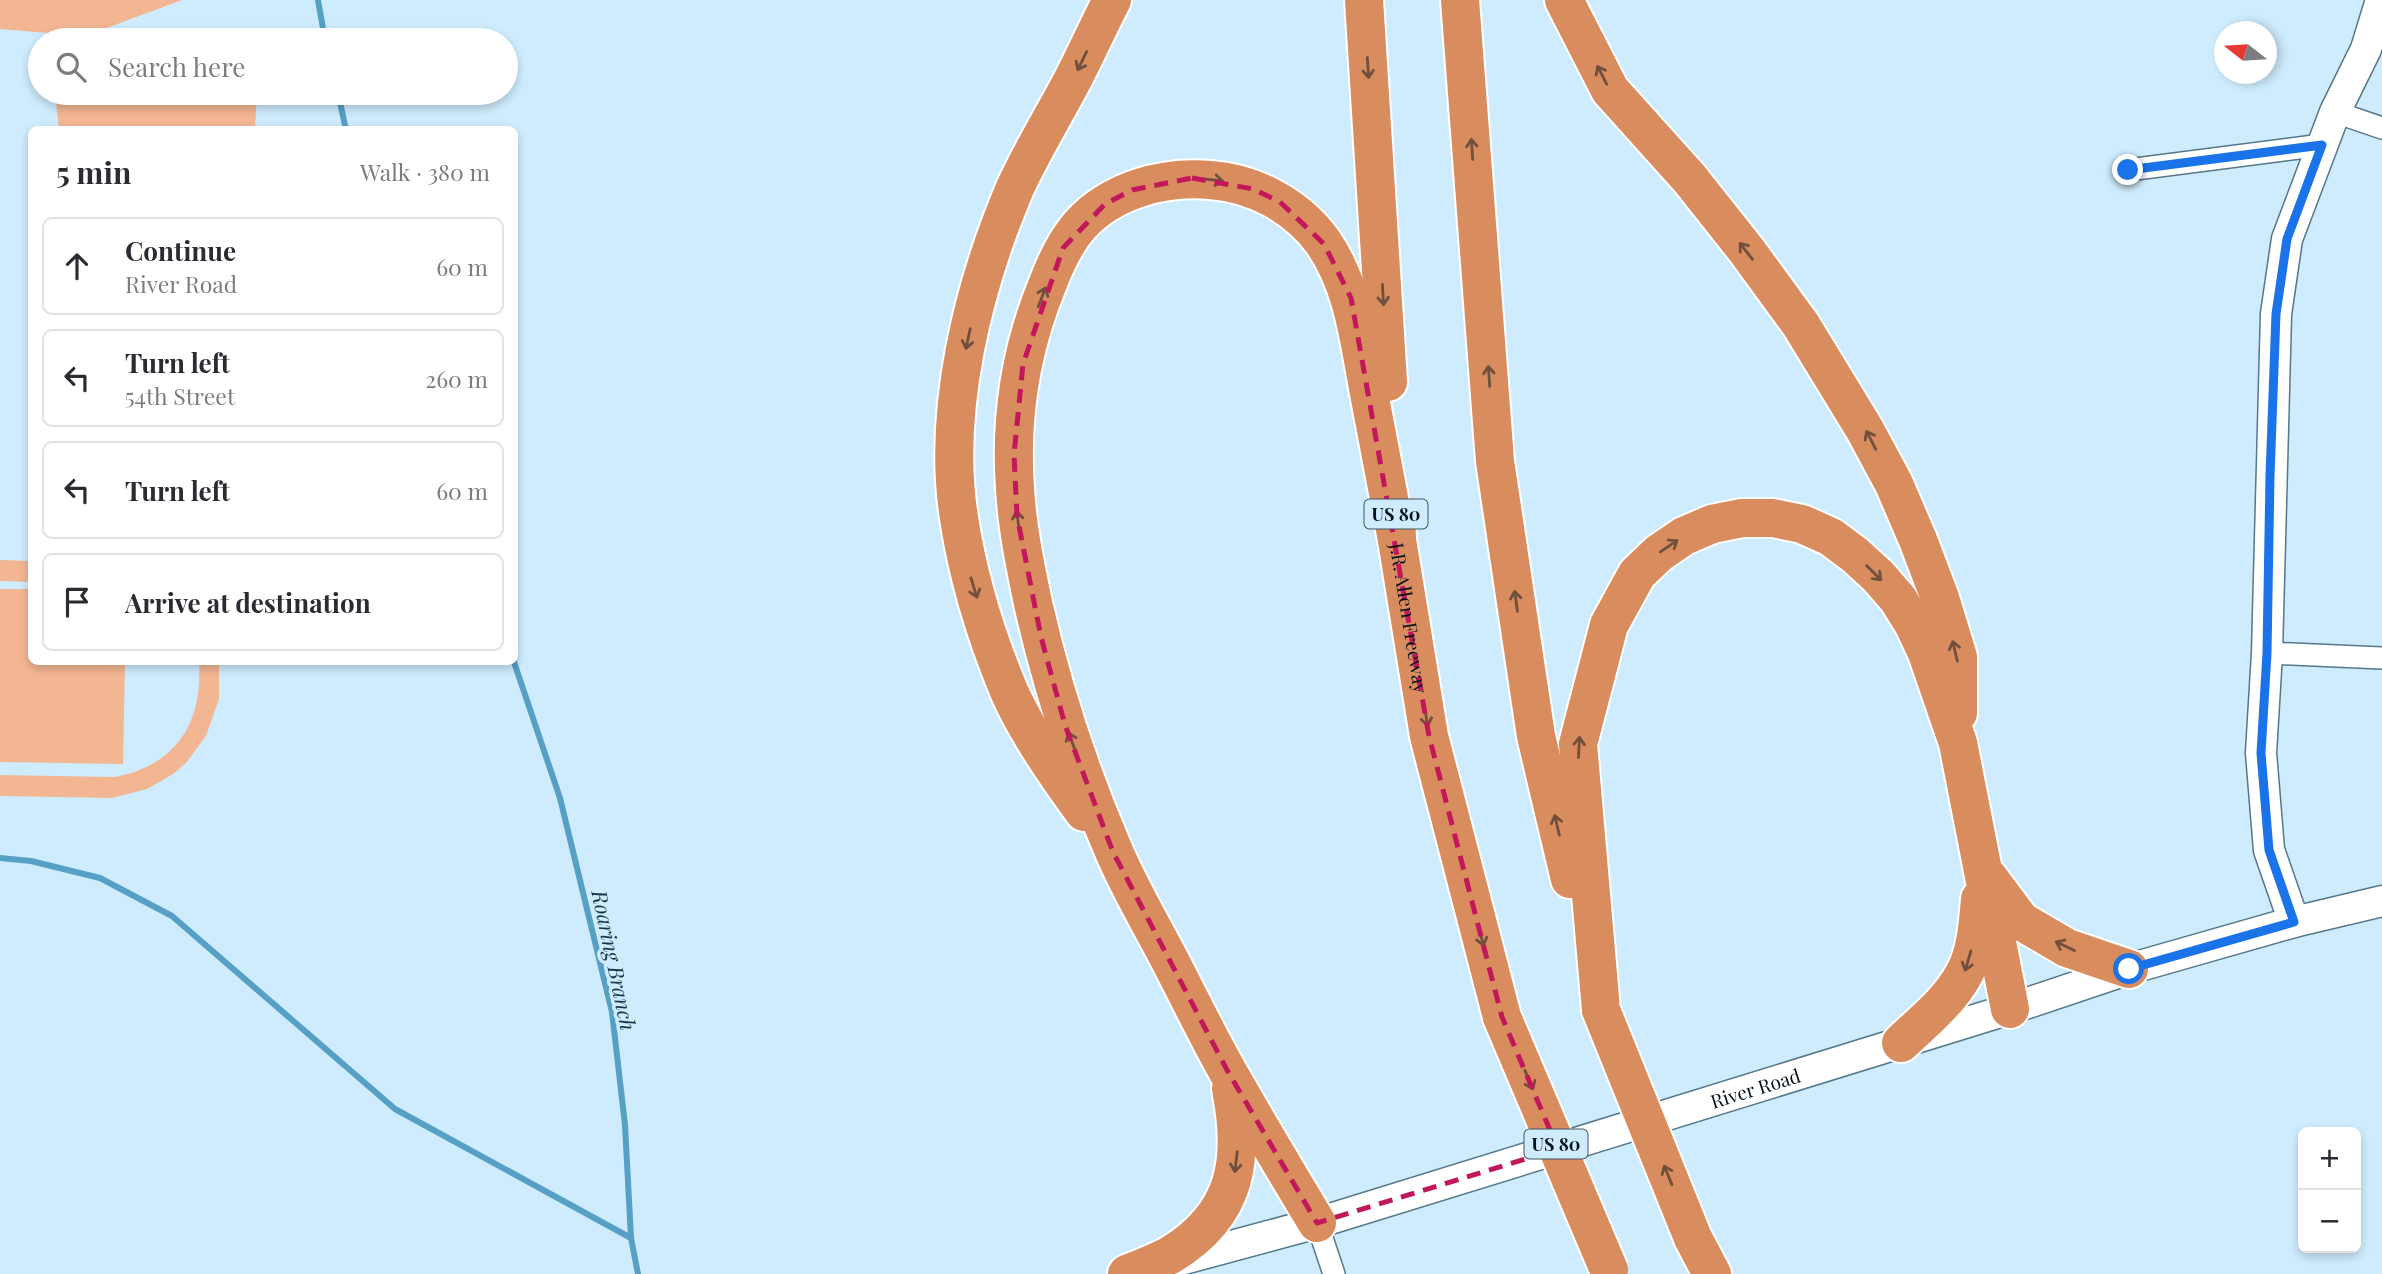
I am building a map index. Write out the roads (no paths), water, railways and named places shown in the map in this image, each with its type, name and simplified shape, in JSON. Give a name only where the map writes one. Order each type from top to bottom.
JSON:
[{"type":"highway","points":[[1112,0],[1016,188],[993,245],[975,304],[963,364],[955,456],[959,517],[971,577],[988,635],[1010,693],[1054,771],[1114,852]]},
{"type":"highway","name":"J.R. Allen Freeway","points":[[1364,0],[1397,540],[1429,736],[1502,1017],[1610,1272]]},
{"type":"highway","points":[[1460,0],[1495,461],[1536,736],[1601,1010],[1693,1238],[1712,1274]]},
{"type":"highway","points":[[1564,0],[1610,90],[1689,179],[1747,251],[1801,325],[1866,430],[1894,484],[1918,540],[1958,657],[1958,743]]},
{"type":"highway","points":[[1317,1223],[1227,1070],[1114,852],[1065,725],[1041,636],[1014,486],[1015,424],[1030,334],[1039,305],[1063,248],[1081,224],[1105,204],[1132,190],[1161,182],[1192,178],[1223,181],[1252,189],[1280,202],[1304,220],[1324,244],[1351,298],[1397,540]]},
{"type":"highway","points":[[1601,1010],[1578,744],[1609,625],[1637,575],[1658,553],[1684,536],[1712,524],[1742,518],[1773,518],[1802,524],[1831,537],[1878,576],[1898,599],[1914,625],[1927,653],[1958,743],[2010,1009]]},
{"type":"highway","points":[[1982,869],[2021,921],[2067,948],[2129,969]]},
{"type":"highway","points":[[1900,1043],[1945,1001],[1965,973],[1977,930],[1982,869]]},
{"type":"highway","points":[[1128,1274],[1170,1255],[1196,1237],[1224,1202],[1234,1177],[1238,1153],[1236,1114],[1227,1070]]},
{"type":"main road","points":[[2294,922],[2269,850],[2261,753],[2267,653],[2276,314],[2287,239],[2334,112],[2366,49],[2381,0]]},
{"type":"main road","name":"River Road","points":[[1128,1274],[1317,1223],[2010,1009],[2129,969],[2294,922],[2382,901]]},
{"type":"street","points":[[2334,112],[2382,128]]},
{"type":"street","points":[[2128,170],[2322,145]]},
{"type":"street","points":[[2267,653],[2382,659]]},
{"type":"street","points":[[1317,1223],[1334,1274]]},
{"type":"waterway","name":"Roaring Branch","points":[[318,0],[323,28]]},
{"type":"waterway","name":"Roaring Branch","points":[[341,105],[345,126]]},
{"type":"waterway","name":"Roaring Branch","points":[[515,665],[560,798],[612,1012],[625,1125],[631,1238],[638,1274]]},
{"type":"waterway","points":[[0,858],[31,861],[100,878],[172,916],[395,1109],[631,1238]]}]
